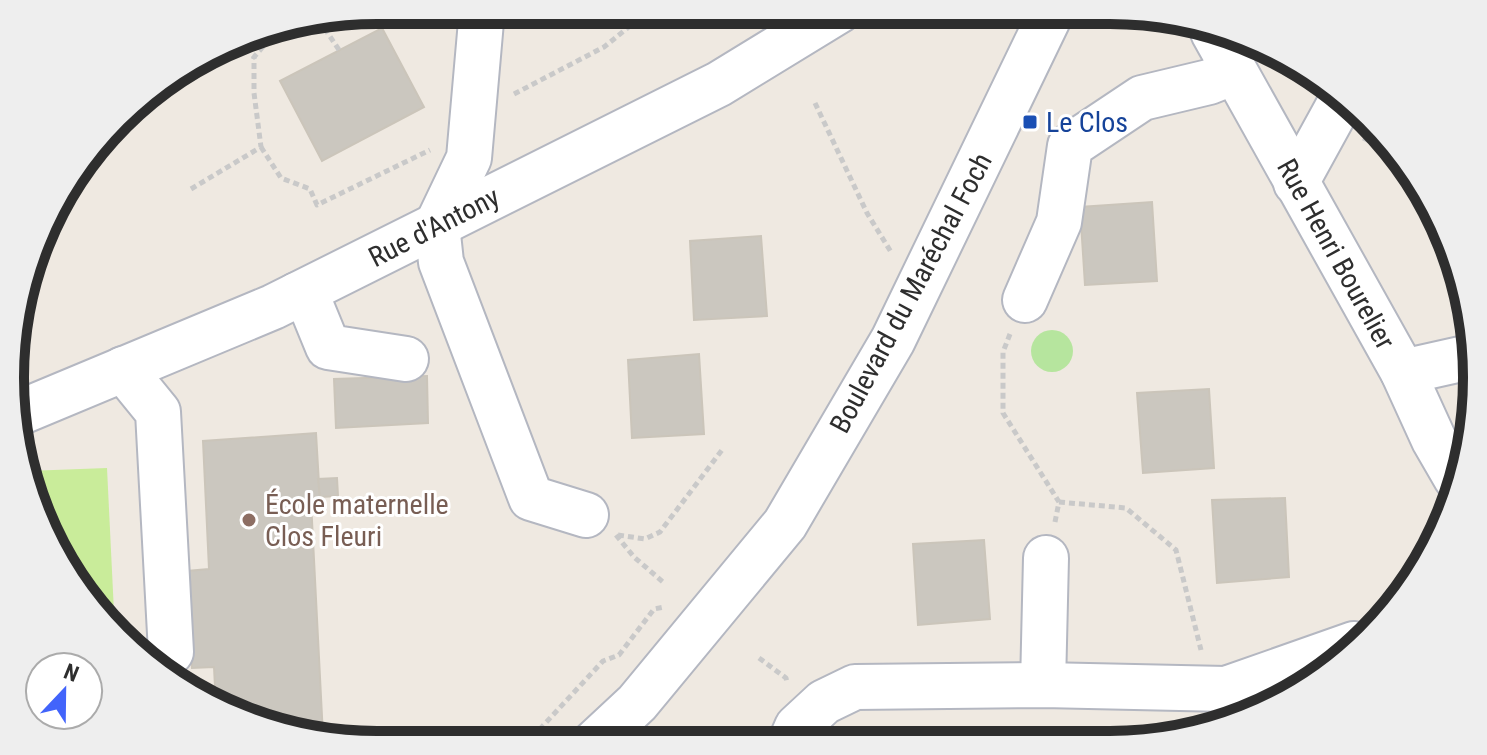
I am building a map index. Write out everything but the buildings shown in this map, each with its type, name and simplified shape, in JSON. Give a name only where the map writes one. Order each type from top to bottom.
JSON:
[{"type":"street","points":[[481,24],[469,158],[437,225],[441,262],[531,498],[601,525]]},
{"type":"street","name":"Rue d'Antony","points":[[26,410],[297,295],[719,84],[817,24]]},
{"type":"street","name":"Boulevard du Maréchal Foch","points":[[607,731],[637,703],[785,524],[893,340],[1046,24]]},
{"type":"street","name":"Rue Henri Bourelier","points":[[1218,41],[1403,372],[1451,469]]},
{"type":"street","points":[[1025,300],[1059,222],[1070,146],[1142,98],[1209,82],[1234,72]]},
{"type":"street","points":[[1296,183],[1337,107]]},
{"type":"street","points":[[297,295],[312,308],[328,347],[406,359]]},
{"type":"street","points":[[1403,372],[1462,359]]},
{"type":"street","points":[[123,369],[158,412],[171,652]]},
{"type":"street","points":[[1043,685],[1046,558]]},
{"type":"street","points":[[795,731],[824,702],[855,687],[1043,685],[1226,689],[1333,651]]},
{"type":"path","points":[[324,28],[339,50]]},
{"type":"path","points":[[254,57],[267,42]]},
{"type":"path","points":[[191,189],[261,147],[254,93],[254,57],[247,49]]},
{"type":"path","points":[[815,103],[867,213],[893,254],[900,241]]},
{"type":"path","points":[[1025,300],[1003,352],[1003,413],[1059,502],[1046,558]]},
{"type":"path","points":[[601,525],[645,539],[660,532],[722,450]]},
{"type":"path","points":[[1059,502],[1126,508],[1176,550],[1201,649],[1188,688]]},
{"type":"path","points":[[601,525],[663,582]]},
{"type":"path","points":[[538,731],[603,661],[619,655],[654,609],[666,607]]},
{"type":"green space","points":[[1052,330],[1067,336],[1073,351],[1067,366],[1052,372],[1037,366],[1031,351],[1037,336]]},
{"type":"green space","points":[[107,468],[114,613],[84,574],[60,534],[37,471]]},
{"type":"place","name":"Le Clos","points":[[1030,122]]},
{"type":"place","name":"École maternelle Clos Fleuri","points":[[249,520]]}]
